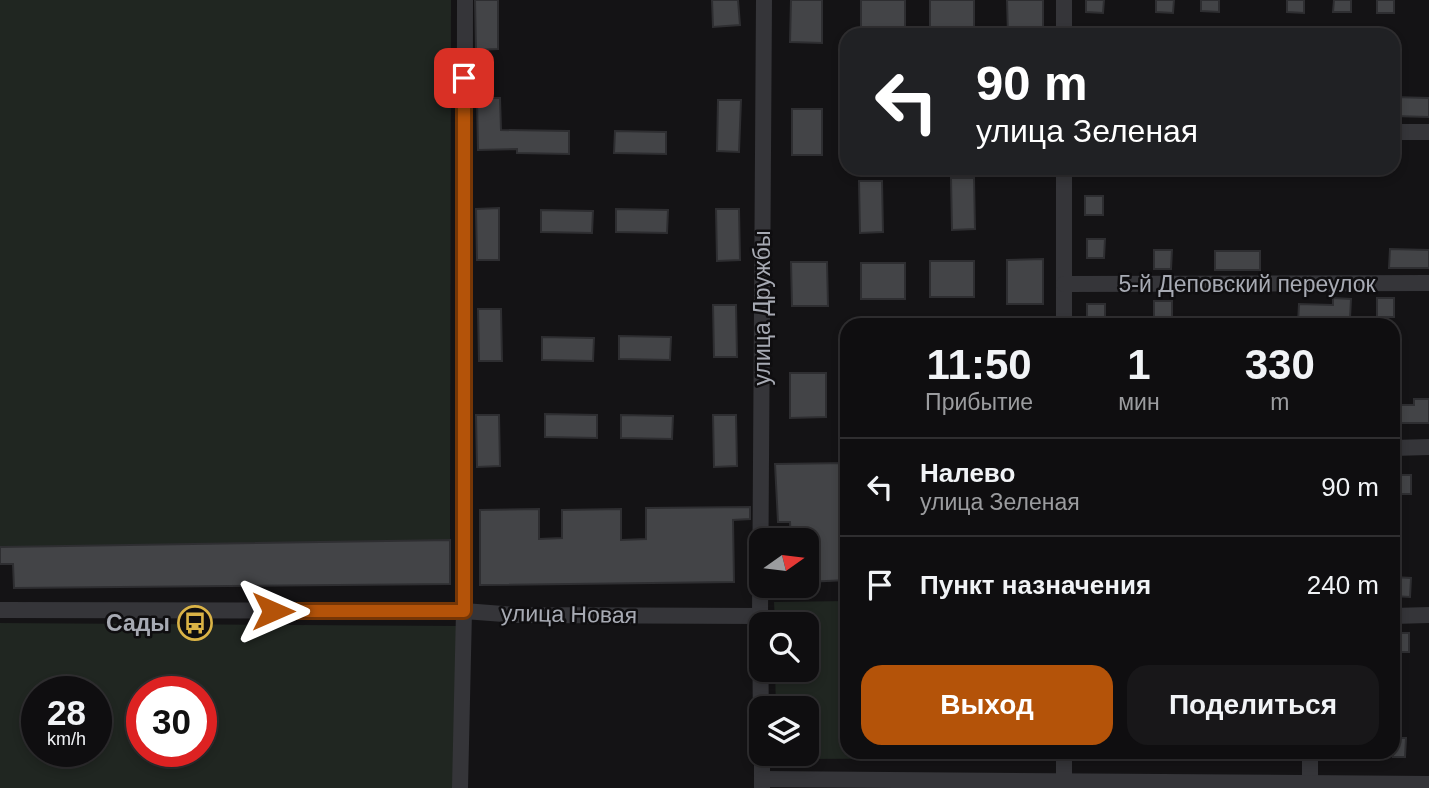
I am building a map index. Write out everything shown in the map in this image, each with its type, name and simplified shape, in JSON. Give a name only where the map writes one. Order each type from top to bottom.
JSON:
[{"type":"street","points":[[460,788],[464,611],[465,0]]},
{"type":"street","name":"улица Дружбы","points":[[760,612],[764,0]]},
{"type":"street","points":[[1064,0],[1064,28]]},
{"type":"street","points":[[1400,132],[1429,132]]},
{"type":"street","points":[[1064,175],[1064,318]]},
{"type":"street","name":"5-й Деповский переулок","points":[[1064,284],[1429,283]]},
{"type":"street","points":[[1400,448],[1429,447]]},
{"type":"street","name":"улица Новая","points":[[0,610],[464,611],[516,615],[749,616]]},
{"type":"street","points":[[1400,616],[1429,615]]},
{"type":"street","points":[[1064,759],[1064,785]]},
{"type":"street","points":[[1310,759],[1310,783]]},
{"type":"street","points":[[762,783],[975,780],[1064,785],[1429,784]]},
{"type":"shaded area","points":[[0,0],[451,0],[450,540],[0,547]]},
{"type":"shaded area","points":[[840,601],[840,759],[819,759],[819,696],[776,696],[775,682],[819,682],[819,612],[774,612],[774,602]]},
{"type":"shaded area","points":[[0,623],[463,626],[463,788],[0,788]]},
{"type":"building","points":[[475,0],[498,0],[498,49],[476,50]]},
{"type":"building","points":[[712,0],[738,0],[740,25],[713,27]]},
{"type":"building","points":[[791,0],[822,0],[822,43],[790,42]]},
{"type":"building","points":[[861,0],[905,0],[905,28],[861,28]]},
{"type":"building","points":[[930,0],[974,0],[974,28],[930,28]]},
{"type":"building","points":[[1007,0],[1043,0],[1043,28],[1008,28]]},
{"type":"building","points":[[1086,0],[1104,0],[1103,13],[1086,12]]},
{"type":"building","points":[[1156,0],[1174,0],[1173,13],[1156,12]]},
{"type":"building","points":[[1201,0],[1219,0],[1219,12],[1201,11]]},
{"type":"building","points":[[1287,0],[1304,0],[1304,13],[1287,12]]},
{"type":"building","points":[[1334,0],[1351,0],[1351,12],[1333,12]]},
{"type":"building","points":[[1377,0],[1394,0],[1394,13],[1377,13]]},
{"type":"building","points":[[1400,97],[1429,98],[1429,117],[1400,116]]},
{"type":"building","points":[[477,98],[500,98],[501,130],[569,131],[569,154],[517,153],[517,149],[478,150]]},
{"type":"building","points":[[718,100],[741,100],[739,152],[717,151]]},
{"type":"building","points":[[792,109],[822,109],[822,155],[792,155]]},
{"type":"building","points":[[615,131],[666,132],[666,154],[614,153]]},
{"type":"building","points":[[951,178],[974,178],[975,229],[952,230]]},
{"type":"building","points":[[859,181],[882,181],[883,232],[860,233]]},
{"type":"building","points":[[1085,196],[1103,196],[1103,215],[1085,215]]},
{"type":"building","points":[[499,208],[499,260],[477,260],[476,209]]},
{"type":"building","points":[[616,209],[668,210],[667,233],[616,232]]},
{"type":"building","points":[[716,209],[739,209],[740,260],[717,261]]},
{"type":"building","points":[[541,210],[593,211],[592,233],[541,232]]},
{"type":"building","points":[[1087,239],[1105,239],[1104,258],[1087,258]]},
{"type":"building","points":[[1390,249],[1429,250],[1429,268],[1389,268]]},
{"type":"building","points":[[1154,250],[1172,250],[1171,269],[1154,269]]},
{"type":"building","points":[[1215,251],[1260,251],[1260,270],[1215,270]]},
{"type":"building","points":[[1043,259],[1043,304],[1007,304],[1007,260]]},
{"type":"building","points":[[930,261],[974,261],[974,297],[930,297]]},
{"type":"building","points":[[791,262],[827,262],[828,306],[792,306]]},
{"type":"building","points":[[861,263],[905,263],[905,299],[861,299]]},
{"type":"building","points":[[1333,298],[1351,299],[1350,318],[1298,318],[1299,304],[1333,305]]},
{"type":"building","points":[[1377,298],[1394,298],[1394,317],[1377,317]]},
{"type":"building","points":[[1154,301],[1172,301],[1172,318],[1154,318]]},
{"type":"building","points":[[1087,304],[1105,304],[1105,318],[1087,318]]},
{"type":"building","points":[[713,305],[736,305],[737,357],[714,357]]},
{"type":"building","points":[[478,309],[501,309],[502,361],[479,361]]},
{"type":"building","points":[[619,336],[671,337],[670,360],[619,359]]},
{"type":"building","points":[[542,337],[594,338],[593,361],[542,360]]},
{"type":"building","points":[[790,373],[826,373],[826,417],[790,418]]},
{"type":"building","points":[[1414,399],[1429,399],[1429,423],[1400,423],[1400,405],[1414,405]]},
{"type":"building","points":[[545,414],[597,415],[597,438],[545,437]]},
{"type":"building","points":[[476,415],[499,415],[500,466],[477,467]]},
{"type":"building","points":[[621,415],[673,416],[672,439],[621,438]]},
{"type":"building","points":[[713,415],[736,415],[737,466],[714,467]]},
{"type":"building","points":[[840,463],[840,580],[819,581],[819,528],[790,528],[790,522],[778,522],[775,464]]},
{"type":"building","points":[[1400,475],[1411,475],[1411,494],[1400,494]]},
{"type":"building","points":[[750,507],[750,519],[733,520],[734,582],[480,585],[480,510],[539,509],[539,539],[562,538],[562,510],[621,509],[621,540],[646,539],[646,508]]},
{"type":"building","points":[[450,540],[450,584],[14,588],[13,564],[0,564],[0,547]]},
{"type":"building","points":[[1400,577],[1411,578],[1410,597],[1400,596]]},
{"type":"building","points":[[1400,633],[1409,633],[1409,652],[1400,652]]},
{"type":"building","points":[[1400,738],[1406,738],[1405,757],[1400,757]]},
{"type":"place","name":"Сады","points":[[195,623]]},
{"type":"route","points":[[273,611],[464,611],[464,78]]}]
